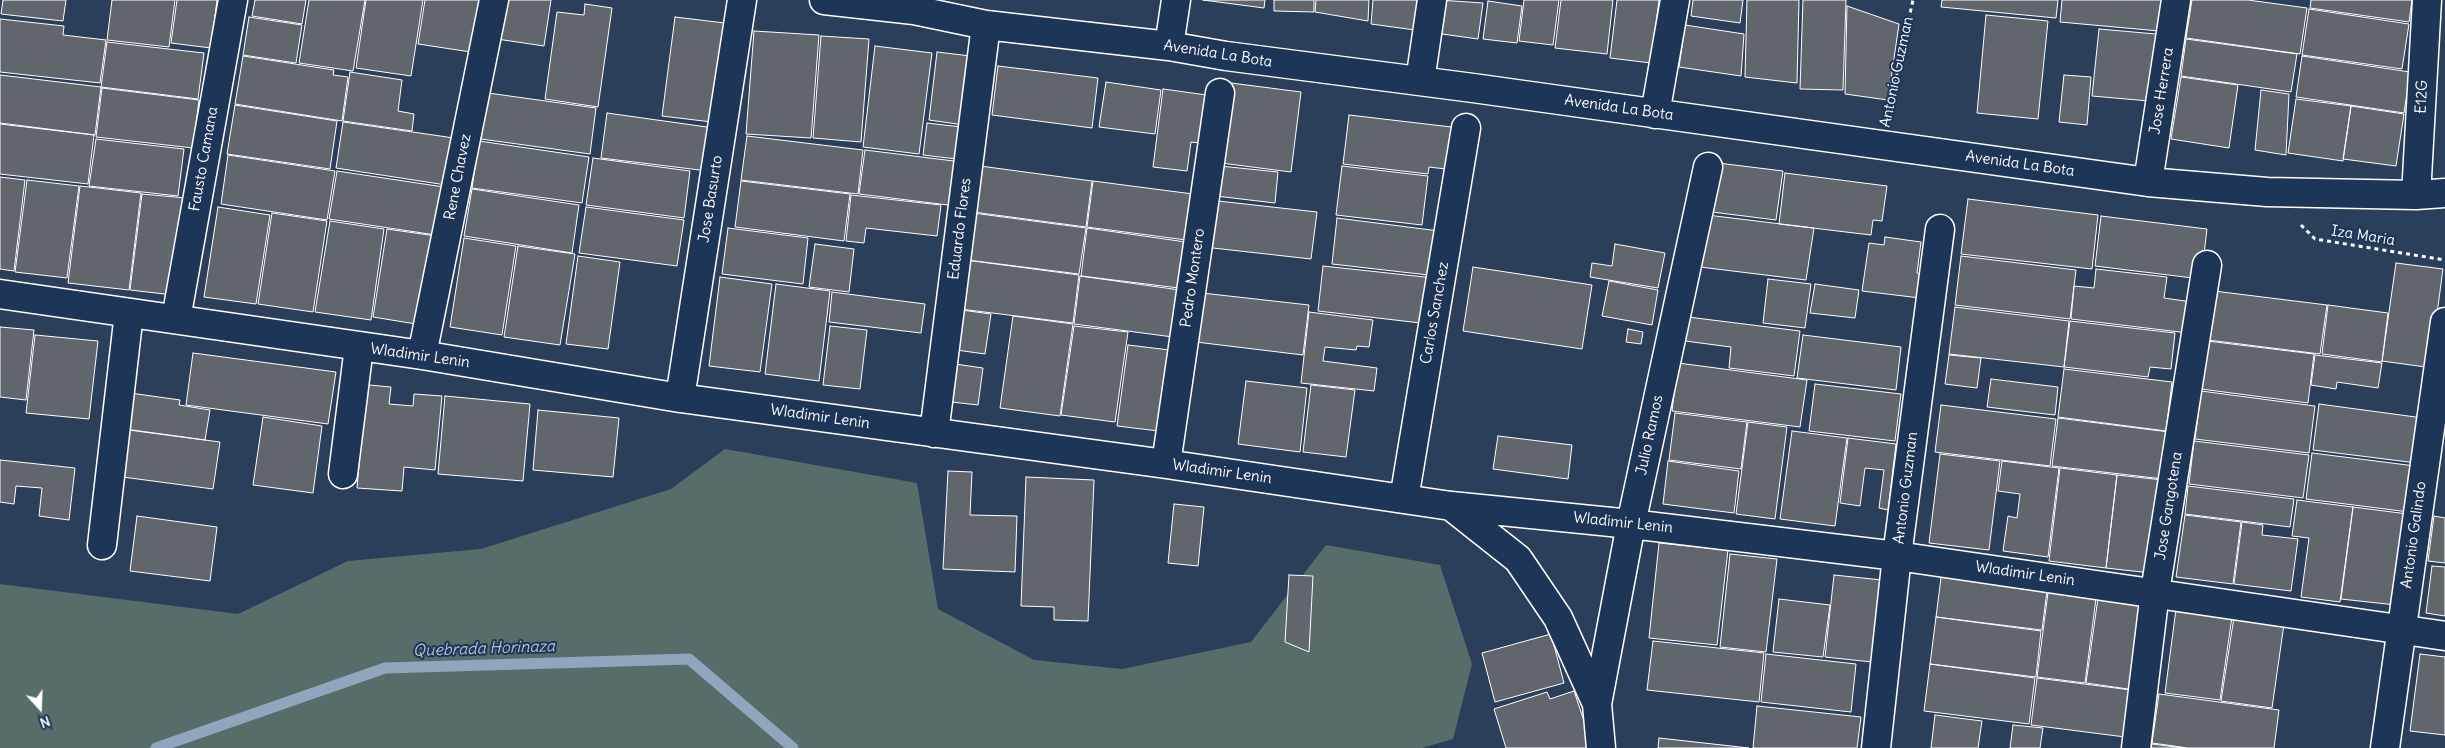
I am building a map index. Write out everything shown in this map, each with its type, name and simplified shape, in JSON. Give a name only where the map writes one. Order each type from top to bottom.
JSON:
[{"type":"street","name":"Fausto Camana","points":[[176,319],[233,0]]},
{"type":"street","name":"Rene Chavez","points":[[422,355],[494,0]]},
{"type":"street","name":"Jose Basurto","points":[[680,398],[742,0]]},
{"type":"street","name":"Avenida La Bota","points":[[824,0],[915,5],[986,25],[1169,46],[1226,56],[2148,182],[2267,192],[2416,195],[2445,193]]},
{"type":"street","points":[[1169,46],[1176,0]]},
{"type":"street","points":[[1420,81],[1432,0]]},
{"type":"street","points":[[1655,114],[1675,0]]},
{"type":"street","name":"Jose Herrera","points":[[2148,182],[2176,0]]},
{"type":"street","name":"E12G","points":[[2416,195],[2427,0]]},
{"type":"street","name":"Eduardo Flores","points":[[934,433],[986,25]]},
{"type":"street","name":"Pedro Montero","points":[[1166,464],[1220,93]]},
{"type":"street","name":"Carlos Sanchez","points":[[1404,499],[1466,128]]},
{"type":"street","name":"Julio Ramos","points":[[1601,748],[1597,704],[1630,524],[1708,167]]},
{"type":"street","name":"Antonio Guzman","points":[[1876,748],[1898,556],[1940,229]]},
{"type":"street","name":"Jose Gangotena","points":[[2136,748],[2155,592],[2207,264]]},
{"type":"street","name":"Wladimir Lenin","points":[[0,294],[422,355],[680,398],[1166,464],[1451,506],[1630,524],[1898,556],[2155,592],[2445,636]]},
{"type":"street","points":[[102,545],[129,313]]},
{"type":"street","name":"Antonio Galindo","points":[[2385,748],[2445,322]]},
{"type":"street","points":[[343,474],[359,347]]},
{"type":"street","name":"Julio Ramos","points":[[1451,506],[1518,559],[1558,618],[1597,704]]},
{"type":"path","name":"Antonio Guzman","points":[[1881,144],[1913,0]]},
{"type":"path","name":"Iza Maria","points":[[2267,192],[2315,240],[2445,260]]},
{"type":"green space","points":[[725,449],[917,483],[938,609],[1034,660],[1122,669],[1251,642],[1326,545],[1440,565],[1472,664],[1453,739],[1422,748],[0,748],[0,584],[238,614],[348,561],[481,549],[671,489]]},
{"type":"building","points":[[3,0],[66,0],[63,21],[1,14]]},
{"type":"building","points":[[112,0],[175,0],[169,47],[107,40]]},
{"type":"building","points":[[177,0],[217,0],[211,48],[171,43]]},
{"type":"building","points":[[255,0],[306,0],[302,24],[252,16]]},
{"type":"building","points":[[309,0],[365,0],[353,71],[299,63]]},
{"type":"building","points":[[366,0],[423,0],[411,76],[356,68]]},
{"type":"building","points":[[425,0],[479,0],[471,52],[418,44]]},
{"type":"building","points":[[503,0],[551,0],[544,46],[497,39]]},
{"type":"building","points":[[1203,0],[1265,0],[1264,8]]},
{"type":"building","points":[[1274,0],[1314,0],[1314,12],[1274,11]]},
{"type":"building","points":[[1316,0],[1369,0],[1368,21],[1315,12]]},
{"type":"building","points":[[1373,0],[1417,0],[1415,30],[1371,24]]},
{"type":"building","points":[[1439,0],[1483,3],[1478,39],[1435,33]]},
{"type":"building","points":[[1524,0],[1559,0],[1553,45],[1519,41]]},
{"type":"building","points":[[1561,0],[1613,0],[1607,54],[1555,48]]},
{"type":"building","points":[[1617,0],[1659,0],[1651,63],[1610,58]]},
{"type":"building","points":[[1693,0],[1743,0],[1740,23],[1691,16]]},
{"type":"building","points":[[1747,0],[1799,0],[1797,83],[1745,77]]},
{"type":"building","points":[[1803,0],[1846,0],[1843,90],[1800,89]]},
{"type":"building","points":[[1942,0],[2058,0],[2056,18],[1941,7]]},
{"type":"building","points":[[2062,0],[2162,0],[2159,31],[2060,22]]},
{"type":"building","points":[[2192,0],[2248,0],[2307,8],[2300,54],[2186,38]]},
{"type":"building","points":[[2311,0],[2412,0],[2409,22],[2310,8]]},
{"type":"building","points":[[1488,1],[1522,6],[1517,43],[1483,39]]},
{"type":"building","points":[[585,4],[612,8],[598,107],[545,99],[557,12],[584,15]]},
{"type":"building","points":[[1847,6],[1899,24],[1888,100],[1845,94]]},
{"type":"building","points":[[2309,9],[2409,24],[2402,69],[2302,55]]},
{"type":"building","points":[[1986,15],[2048,21],[2038,119],[1977,113]]},
{"type":"building","points":[[249,17],[302,25],[296,63],[243,55]]},
{"type":"building","points":[[675,17],[733,24],[720,123],[662,116]]},
{"type":"building","points":[[0,19],[64,26],[63,35],[106,40],[100,83],[0,72]]},
{"type":"building","points":[[1685,25],[1744,34],[1741,76],[1679,67]]},
{"type":"building","points":[[2099,29],[2156,34],[2149,101],[2092,96]]},
{"type":"building","points":[[754,31],[819,35],[811,138],[746,134]]},
{"type":"building","points":[[821,36],[869,39],[861,142],[813,138]]},
{"type":"building","points":[[2186,39],[2297,54],[2291,92],[2181,76]]},
{"type":"building","points":[[107,42],[204,53],[198,99],[101,87]]},
{"type":"building","points":[[875,46],[932,53],[919,154],[863,147]]},
{"type":"building","points":[[937,52],[979,57],[971,126],[929,120]]},
{"type":"building","points":[[243,56],[334,70],[333,75],[348,77],[342,121],[235,104]]},
{"type":"building","points":[[2302,56],[2410,72],[2404,113],[2296,97]]},
{"type":"building","points":[[998,66],[1098,78],[1092,128],[992,115]]},
{"type":"building","points":[[350,72],[402,80],[398,111],[414,114],[412,131],[343,121]]},
{"type":"building","points":[[0,75],[101,87],[95,135],[0,123]]},
{"type":"building","points":[[2064,75],[2091,77],[2087,125],[2059,122]]},
{"type":"building","points":[[2181,77],[2238,85],[2229,148],[2171,139]]},
{"type":"building","points":[[1106,82],[1161,90],[1155,134],[1099,127]]},
{"type":"building","points":[[1231,83],[1301,92],[1291,172],[1221,163]]},
{"type":"building","points":[[102,88],[199,100],[193,148],[96,137]]},
{"type":"building","points":[[1163,89],[1214,96],[1208,144],[1191,142],[1187,171],[1153,167]]},
{"type":"building","points":[[2261,90],[2289,94],[2286,155],[2255,150]]},
{"type":"building","points":[[488,93],[596,108],[590,154],[481,139]]},
{"type":"building","points":[[2296,99],[2351,106],[2343,161],[2288,153]]},
{"type":"building","points":[[235,105],[337,121],[330,169],[227,154]]},
{"type":"building","points":[[2351,106],[2404,114],[2396,166],[2343,159]]},
{"type":"building","points":[[607,113],[714,128],[708,171],[601,158]]},
{"type":"building","points":[[1349,115],[1460,128],[1454,170],[1429,167],[1428,174],[1343,164]]},
{"type":"building","points":[[343,122],[454,138],[446,185],[336,168]]},
{"type":"building","points":[[927,123],[970,128],[965,160],[923,155]]},
{"type":"building","points":[[0,124],[94,135],[88,184],[0,174]]},
{"type":"building","points":[[747,136],[863,150],[858,194],[741,180]]},
{"type":"building","points":[[96,139],[184,149],[178,196],[89,186]]},
{"type":"building","points":[[479,141],[589,157],[582,203],[472,188]]},
{"type":"building","points":[[865,150],[962,162],[956,206],[859,194]]},
{"type":"building","points":[[228,155],[335,171],[327,220],[221,204]]},
{"type":"building","points":[[593,158],[690,171],[684,218],[586,205]]},
{"type":"building","points":[[1718,163],[1783,171],[1776,220],[1712,212]]},
{"type":"building","points":[[980,166],[1092,181],[1086,227],[973,212]]},
{"type":"building","points":[[1220,166],[1278,172],[1275,203],[1216,196]]},
{"type":"building","points":[[1342,166],[1428,176],[1422,225],[1336,215]]},
{"type":"building","points":[[337,171],[444,187],[436,235],[329,219]]},
{"type":"building","points":[[1785,173],[1887,186],[1882,221],[1873,220],[1871,235],[1779,224]]},
{"type":"building","points":[[0,177],[25,180],[14,271],[0,269]]},
{"type":"building","points":[[27,180],[79,186],[67,278],[15,272]]},
{"type":"building","points":[[741,181],[850,194],[844,241],[735,227]]},
{"type":"building","points":[[1093,181],[1193,194],[1186,240],[1087,227]]},
{"type":"building","points":[[80,186],[141,193],[129,290],[68,283]]},
{"type":"building","points":[[472,189],[579,205],[572,253],[464,236]]},
{"type":"building","points":[[142,194],[186,198],[173,295],[130,290]]},
{"type":"building","points":[[851,195],[941,205],[937,236],[866,228],[864,243],[846,241]]},
{"type":"building","points":[[1968,199],[2098,215],[2092,269],[1961,254]]},
{"type":"building","points":[[1209,200],[1317,212],[1311,259],[1204,247]]},
{"type":"building","points":[[218,207],[270,215],[256,304],[204,297]]},
{"type":"building","points":[[586,207],[684,220],[677,266],[579,253]]},
{"type":"building","points":[[272,213],[327,221],[313,312],[258,304]]},
{"type":"building","points":[[973,213],[1086,228],[1079,274],[967,260]]},
{"type":"building","points":[[1707,215],[1814,228],[1806,280],[1700,267]]},
{"type":"building","points":[[2101,216],[2207,229],[2201,279],[2095,266]]},
{"type":"building","points":[[1337,218],[1439,231],[1437,276],[1332,264]]},
{"type":"building","points":[[330,221],[384,229],[371,320],[315,312]]},
{"type":"building","points":[[728,228],[808,238],[803,284],[722,274]]},
{"type":"building","points":[[1087,228],[1186,242],[1179,288],[1081,276]]},
{"type":"building","points":[[387,229],[436,236],[422,325],[373,317]]},
{"type":"building","points":[[1885,237],[1921,242],[1917,273],[1923,275],[1920,298],[1862,291],[1869,243],[1884,245]]},
{"type":"building","points":[[464,238],[516,246],[502,335],[450,327]]},
{"type":"building","points":[[815,244],[854,249],[849,292],[809,287]]},
{"type":"building","points":[[1615,244],[1665,253],[1658,288],[1590,277],[1592,263],[1612,266]]},
{"type":"building","points":[[518,246],[575,254],[560,345],[504,337]]},
{"type":"building","points":[[578,256],[620,262],[608,349],[566,344]]},
{"type":"building","points":[[1961,256],[2076,270],[2070,319],[1955,305]]},
{"type":"building","points":[[966,260],[1079,275],[1073,323],[960,309]]},
{"type":"building","points":[[2396,263],[2443,269],[2436,321],[2433,368],[2382,361]]},
{"type":"building","points":[[1323,266],[1434,278],[1429,324],[1318,311]]},
{"type":"building","points":[[1473,267],[1592,285],[1582,349],[1463,331]]},
{"type":"building","points":[[2096,269],[2167,277],[2164,298],[2192,302],[2188,333],[2071,319],[2074,286],[2094,288]]},
{"type":"building","points":[[1080,276],[1180,290],[1173,337],[1074,324]]},
{"type":"building","points":[[720,277],[772,284],[760,372],[709,366]]},
{"type":"building","points":[[1768,279],[1811,284],[1805,328],[1763,323]]},
{"type":"building","points":[[1609,281],[1658,290],[1652,325],[1602,316]]},
{"type":"building","points":[[776,284],[830,291],[819,381],[765,374]]},
{"type":"building","points":[[1815,284],[1859,290],[1855,318],[1810,313]]},
{"type":"building","points":[[2214,291],[2327,305],[2320,354],[2208,340]]},
{"type":"building","points":[[832,292],[925,304],[921,333],[829,322]]},
{"type":"building","points":[[1202,293],[1309,305],[1303,355],[1196,342]]},
{"type":"building","points":[[2328,305],[2388,313],[2382,362],[2322,354]]},
{"type":"building","points":[[1955,307],[2069,321],[2064,367],[1949,354]]},
{"type":"building","points":[[954,309],[991,314],[985,354],[949,349]]},
{"type":"building","points":[[1309,312],[1373,320],[1369,347],[1357,346],[1356,350],[1325,347],[1323,361],[1377,368],[1374,391],[1301,383]]},
{"type":"building","points":[[1013,316],[1073,324],[1060,416],[1000,408]]},
{"type":"building","points":[[1688,317],[1800,331],[1794,376],[1729,368],[1731,347],[1685,341]]},
{"type":"building","points":[[2070,321],[2175,333],[2171,369],[2150,367],[2148,377],[2064,367]]},
{"type":"building","points":[[830,326],[867,330],[860,389],[823,385]]},
{"type":"building","points":[[1074,326],[1128,332],[1115,422],[1061,415]]},
{"type":"building","points":[[0,327],[34,330],[26,400],[0,397]]},
{"type":"building","points":[[1628,329],[1643,332],[1641,344],[1626,342]]},
{"type":"building","points":[[35,335],[98,341],[89,419],[26,413]]},
{"type":"building","points":[[1803,335],[1901,347],[1896,390],[1797,378]]},
{"type":"building","points":[[2207,341],[2314,354],[2308,403],[2201,389]]},
{"type":"building","points":[[1128,345],[1178,351],[1167,432],[1117,426]]},
{"type":"building","points":[[193,353],[336,372],[328,424],[186,405]]},
{"type":"building","points":[[1949,355],[1981,358],[1977,388],[1945,384]]},
{"type":"building","points":[[2315,355],[2382,363],[2378,388],[2337,382],[2336,389],[2311,385]]},
{"type":"building","points":[[948,363],[983,368],[978,405],[943,401]]},
{"type":"building","points":[[1678,363],[1807,380],[1800,427],[1672,411]]},
{"type":"building","points":[[2064,369],[2172,382],[2166,431],[2058,417]]},
{"type":"building","points":[[1991,379],[2058,387],[2055,415],[1987,407]]},
{"type":"building","points":[[1246,381],[1307,388],[1300,452],[1238,444]]},
{"type":"building","points":[[358,384],[391,387],[389,404],[413,406],[414,394],[442,396],[435,470],[404,467],[402,491],[357,488],[360,453],[351,453]]},
{"type":"building","points":[[1815,384],[1901,394],[1895,441],[1809,431]]},
{"type":"building","points":[[1311,385],[1355,390],[1346,457],[1303,452]]},
{"type":"building","points":[[2201,391],[2315,406],[2309,453],[2195,439]]},
{"type":"building","points":[[123,392],[180,400],[179,405],[210,410],[205,440],[118,428]]},
{"type":"building","points":[[445,396],[530,404],[523,481],[438,474]]},
{"type":"building","points":[[2319,404],[2423,418],[2417,463],[2313,450]]},
{"type":"building","points":[[1941,405],[2056,419],[2050,466],[1935,452]]},
{"type":"building","points":[[538,410],[619,418],[613,477],[533,470]]},
{"type":"building","points":[[1675,413],[1747,422],[1741,469],[1669,460]]},
{"type":"building","points":[[263,417],[322,426],[313,493],[253,485]]},
{"type":"building","points":[[2058,418],[2169,432],[2163,479],[2052,466]]},
{"type":"building","points":[[1748,422],[1787,427],[1775,519],[1736,514]]},
{"type":"building","points":[[121,429],[220,442],[213,489],[115,476]]},
{"type":"building","points":[[1792,431],[1847,438],[1835,526],[1780,519]]},
{"type":"building","points":[[1498,436],[1572,445],[1568,479],[1493,469]]},
{"type":"building","points":[[1848,438],[1896,444],[1888,510],[1879,508],[1884,470],[1865,468],[1860,506],[1840,503]]},
{"type":"building","points":[[2194,441],[2309,455],[2303,498],[2189,484]]},
{"type":"building","points":[[2312,453],[2415,466],[2409,512],[2306,499]]},
{"type":"building","points":[[1940,454],[2000,461],[1989,550],[1929,543]]},
{"type":"building","points":[[0,460],[75,468],[69,520],[39,516],[42,488],[16,486],[14,504],[0,502]]},
{"type":"building","points":[[1668,461],[1739,471],[1734,513],[1663,504]]},
{"type":"building","points":[[2002,461],[2059,468],[2048,557],[2003,551],[2008,516],[2017,518],[2020,494],[1998,491]]},
{"type":"building","points":[[2060,468],[2117,475],[2106,568],[2049,561]]},
{"type":"building","points":[[948,471],[972,472],[970,515],[1017,516],[1015,572],[943,569]]},
{"type":"building","points":[[2117,475],[2163,480],[2151,573],[2106,568]]},
{"type":"building","points":[[1026,477],[1094,480],[1088,621],[1054,620],[1054,607],[1021,606]]},
{"type":"building","points":[[2188,486],[2294,499],[2290,527],[2185,514]]},
{"type":"building","points":[[2297,500],[2353,507],[2340,602],[2301,597],[2309,538],[2292,536]]},
{"type":"building","points":[[1174,504],[1204,507],[1198,566],[1168,563]]},
{"type":"building","points":[[2353,507],[2408,514],[2396,605],[2341,599]]},
{"type":"building","points":[[2185,515],[2241,522],[2233,584],[2176,577]]},
{"type":"building","points":[[137,516],[217,527],[210,581],[130,571]]},
{"type":"building","points":[[2434,516],[2445,518],[2445,563],[2428,561]]},
{"type":"building","points":[[2242,522],[2263,525],[2262,535],[2298,539],[2291,591],[2234,584]]},
{"type":"building","points":[[1659,543],[1728,550],[1717,645],[1649,638]]},
{"type":"building","points":[[1730,554],[1777,559],[1766,652],[1720,647]]},
{"type":"building","points":[[2432,566],[2445,567],[2445,616],[2426,613]]},
{"type":"building","points":[[1942,570],[2048,583],[2042,630],[1936,617]]},
{"type":"building","points":[[1289,575],[1313,576],[1309,652],[1285,642]]},
{"type":"building","points":[[1834,575],[1882,580],[1872,662],[1825,657]]},
{"type":"building","points":[[2049,585],[2097,591],[2085,683],[2037,677]]},
{"type":"building","points":[[2099,591],[2147,598],[2135,690],[2086,683]]},
{"type":"building","points":[[1779,599],[1830,605],[1823,657],[1773,652]]},
{"type":"building","points":[[2176,609],[2232,617],[2220,700],[2165,693]]},
{"type":"building","points":[[1936,617],[2041,631],[2036,677],[1930,664]]},
{"type":"building","points":[[2234,617],[2284,624],[2272,708],[2221,701]]},
{"type":"building","points":[[1551,634],[1564,683],[1495,702],[1482,653]]},
{"type":"building","points":[[1653,641],[1764,653],[1759,702],[1647,690]]},
{"type":"building","points":[[1766,654],[1856,664],[1851,712],[1761,702]]},
{"type":"building","points":[[2420,654],[2445,657],[2445,735],[2410,731]]},
{"type":"building","points":[[1930,664],[2035,678],[2029,724],[1924,711]]},
{"type":"building","points":[[2037,678],[2139,691],[2133,738],[2031,725]]},
{"type":"building","points":[[1574,691],[1593,748],[1506,748],[1494,709],[1547,692],[1550,699]]},
{"type":"building","points":[[2159,694],[2279,710],[2274,748],[2188,748],[2152,743]]},
{"type":"building","points":[[1757,706],[1861,717],[1857,748],[1753,748]]},
{"type":"building","points":[[1935,715],[1982,721],[1978,748],[1931,748]]},
{"type":"building","points":[[2013,725],[2043,728],[2040,748],[2010,748]]},
{"type":"building","points":[[1659,738],[1749,748],[1658,748]]},
{"type":"building","points":[[2152,744],[2184,748],[2151,748]]},
{"type":"waterway","name":"Quebrada Horinaza","points":[[156,748],[385,668],[689,659],[793,748]]}]
